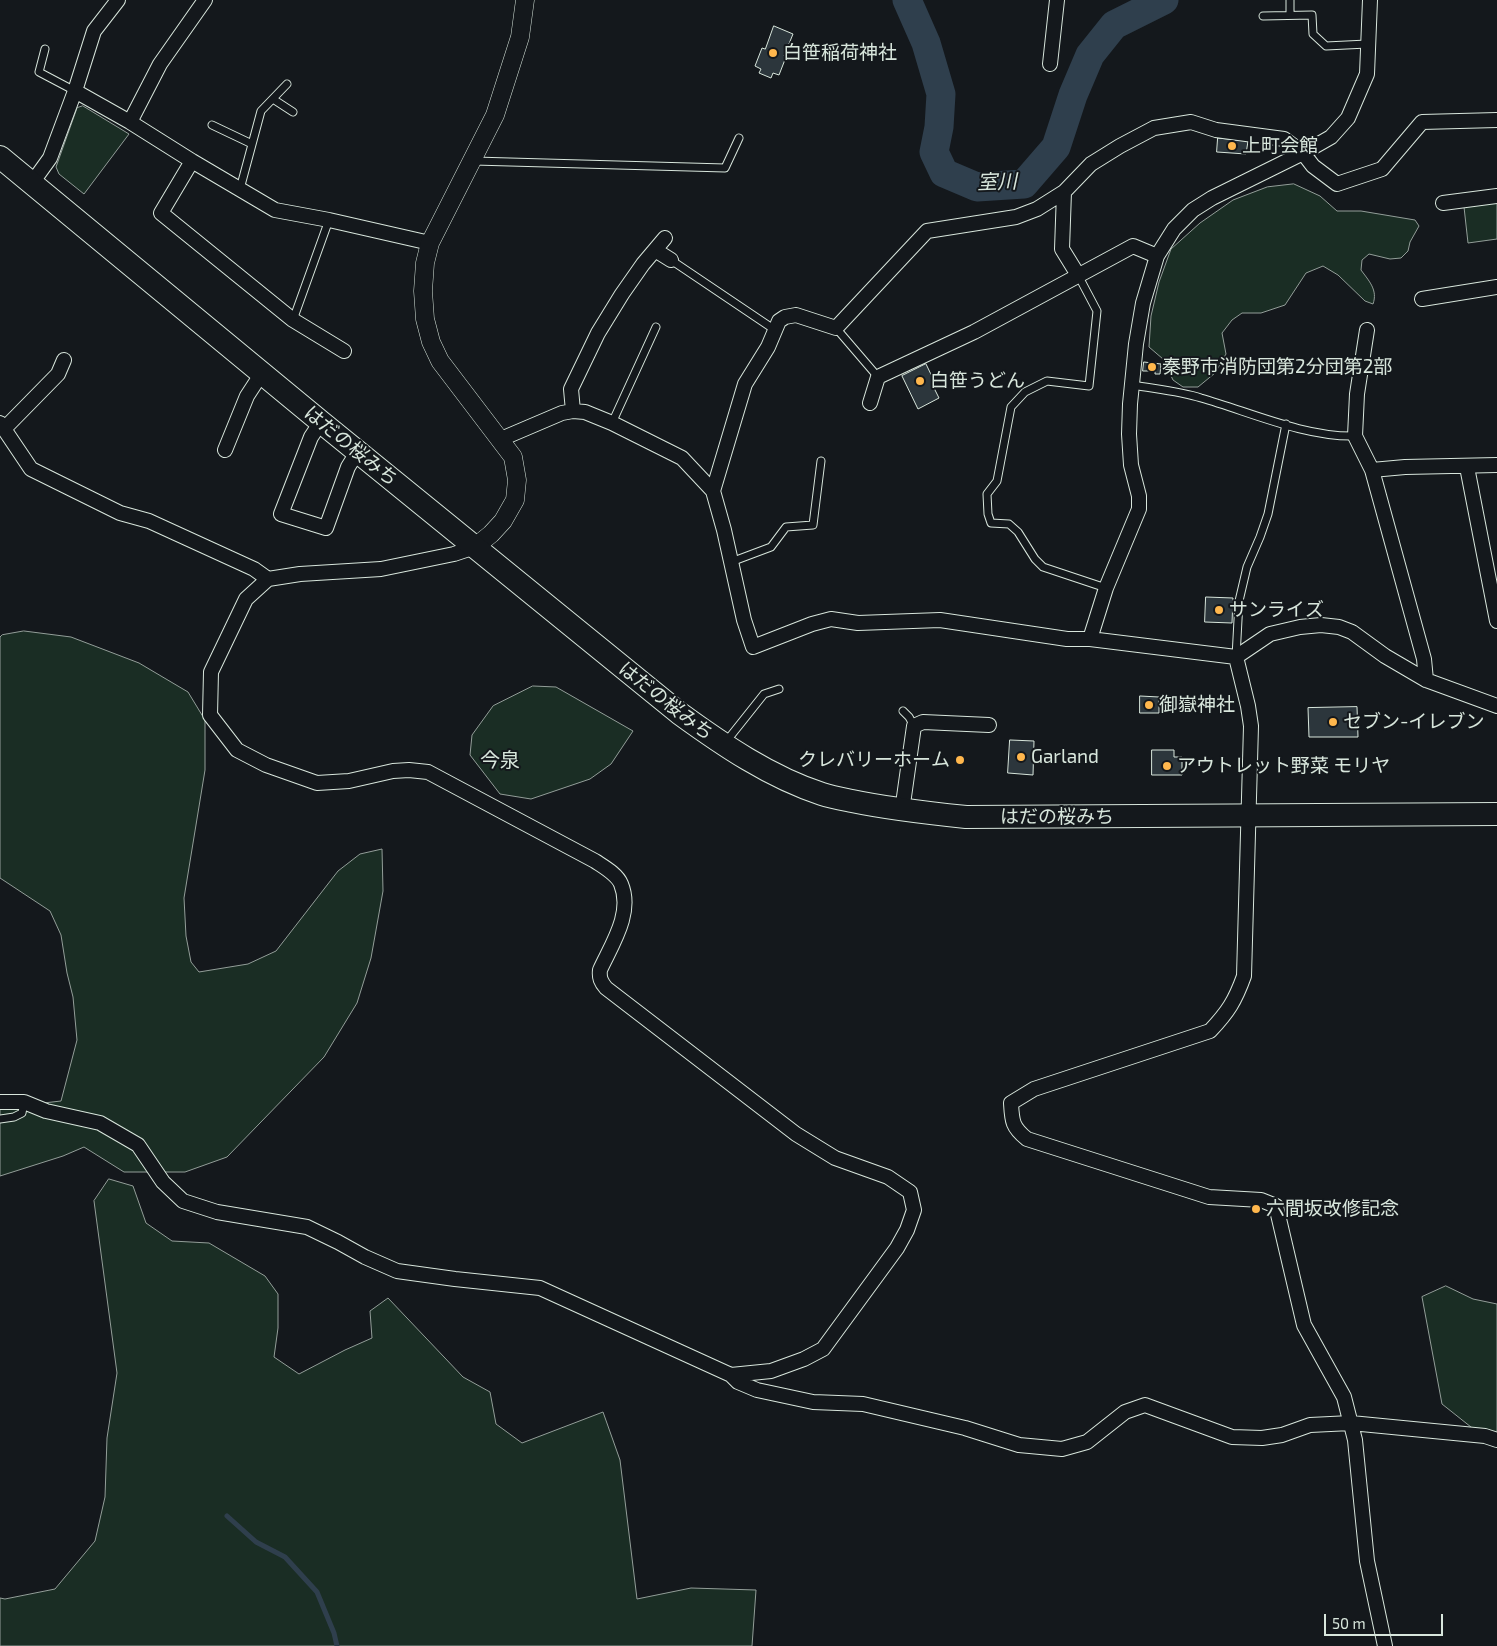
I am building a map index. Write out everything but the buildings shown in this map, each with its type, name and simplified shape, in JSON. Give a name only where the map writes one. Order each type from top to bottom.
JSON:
[{"type":"main road","name":"はだの桜みち","points":[[0,157],[321,422],[679,713],[723,745],[783,778],[822,794],[902,811],[966,817],[1497,814]]},
{"type":"street","points":[[32,183],[50,158],[75,91],[94,31],[118,0]]},
{"type":"street","points":[[130,122],[160,64],[205,0]]},
{"type":"street","points":[[525,0],[520,37],[495,115],[430,243],[425,263],[422,291],[425,319],[440,361],[513,457],[517,480],[515,500],[491,534],[475,547],[454,554],[381,569],[300,574],[268,579],[246,599],[211,672],[210,715],[237,750],[266,765],[317,783],[349,781],[394,771],[428,772],[610,871],[621,884],[624,901],[623,919],[600,970],[601,981],[606,988],[796,1134],[836,1158],[888,1177],[910,1192],[914,1210],[907,1230],[897,1248],[823,1349],[804,1359],[771,1371],[731,1375]]},
{"type":"street","points":[[1050,64],[1057,0]]},
{"type":"street","points":[[1090,639],[1106,588],[1139,509],[1139,496],[1130,457],[1130,404],[1136,344],[1143,303],[1157,256],[1174,229],[1193,210],[1212,198],[1304,153],[1331,137],[1348,118],[1367,74],[1370,0]]},
{"type":"street","points":[[75,91],[275,210],[430,243]]},
{"type":"street","points":[[713,491],[745,384],[768,347],[780,321],[785,316],[796,315],[836,328],[927,231],[1016,218],[1037,209],[1064,192],[1091,164],[1154,128],[1191,122],[1216,130],[1284,139],[1304,153],[1312,166],[1337,184],[1382,169],[1422,122],[1497,120]]},
{"type":"street","points":[[192,161],[161,213],[293,320],[344,351]]},
{"type":"street","points":[[1064,192],[1062,248],[1078,275]]},
{"type":"street","points":[[1443,202],[1497,196]]},
{"type":"street","points":[[573,411],[571,389],[598,333],[643,264],[665,238]]},
{"type":"street","points":[[870,403],[878,377],[974,332],[1133,246],[1157,256]]},
{"type":"street","points":[[655,250],[671,260]]},
{"type":"street","points":[[1422,299],[1497,287]]},
{"type":"street","points":[[1367,330],[1357,394],[1355,436],[1372,470],[1424,659],[1426,680]]},
{"type":"street","points":[[64,360],[62,377],[2,426],[31,469],[120,513],[149,521],[246,565],[268,579]]},
{"type":"street","points":[[225,450],[248,396],[262,373]]},
{"type":"street","points":[[501,439],[562,413],[573,411],[585,412],[612,423],[682,458],[713,491],[732,562],[744,620],[753,647],[812,624],[831,619],[858,623],[940,620],[1067,639],[1090,639],[1236,657],[1270,634],[1300,627],[1321,625],[1339,627],[1352,632],[1385,656],[1426,680],[1497,706]]},
{"type":"street","points":[[321,422],[311,437],[281,514],[326,528],[348,467],[358,451]]},
{"type":"street","points":[[1372,470],[1405,467],[1497,465]]},
{"type":"street","points":[[1467,467],[1497,621]]},
{"type":"street","points":[[1236,657],[1251,726],[1244,976],[1236,998],[1224,1016],[1210,1031],[1034,1090],[1011,1103],[1012,1119],[1016,1130],[1026,1139],[1209,1197],[1261,1200],[1276,1206],[1304,1325],[1344,1397],[1351,1423],[1355,1440],[1367,1561],[1385,1646]]},
{"type":"street","points":[[902,811],[914,726],[923,722],[988,726]]},
{"type":"street","points":[[0,1102],[24,1102],[46,1110],[100,1123],[138,1144],[163,1182],[183,1201],[217,1212],[307,1227],[397,1271],[540,1288],[731,1375],[738,1382],[757,1390],[813,1402],[863,1404],[965,1428],[1019,1445],[1062,1449],[1087,1442],[1125,1412],[1145,1405],[1232,1437],[1262,1438],[1310,1425],[1351,1423],[1485,1436],[1497,1440]]},
{"type":"lane","points":[[1290,0],[1290,15]]},
{"type":"lane","points":[[1263,16],[1312,14],[1313,34],[1326,46],[1367,44]]},
{"type":"lane","points":[[45,49],[39,72],[75,91]]},
{"type":"lane","points":[[240,189],[261,111],[287,84]]},
{"type":"lane","points":[[272,99],[293,112]]},
{"type":"lane","points":[[212,125],[252,144]]},
{"type":"lane","points":[[471,161],[725,168],[739,138]]},
{"type":"lane","points":[[293,320],[329,220]]},
{"type":"lane","points":[[671,260],[776,330]]},
{"type":"lane","points":[[1078,275],[1097,311],[1089,386],[1047,381],[1025,392],[1011,407],[997,481],[987,494],[988,514],[991,523],[1009,524],[1018,532],[1035,559],[1043,567],[1106,588]]},
{"type":"lane","points":[[612,423],[656,327]]},
{"type":"lane","points":[[836,328],[878,377]]},
{"type":"lane","points":[[1133,385],[1198,397],[1286,424],[1335,436],[1355,436]]},
{"type":"lane","points":[[1236,657],[1239,601],[1248,567],[1268,514],[1286,424]]},
{"type":"lane","points":[[732,562],[770,547],[786,527],[813,525],[821,461]]},
{"type":"lane","points":[[723,745],[764,694],[779,689]]},
{"type":"lane","points":[[903,711],[914,726]]},
{"type":"lane","points":[[0,1119],[14,1117],[22,1113],[24,1102]]},
{"type":"green space","points":[[83,106],[129,134],[84,194],[59,174],[56,167],[77,108]]},
{"type":"green space","points":[[1294,184],[1320,196],[1337,211],[1361,211],[1415,220],[1419,226],[1410,242],[1408,251],[1401,258],[1390,259],[1369,254],[1362,260],[1361,270],[1374,290],[1373,304],[1365,301],[1338,275],[1323,266],[1306,273],[1285,305],[1261,313],[1242,313],[1232,320],[1222,333],[1226,354],[1215,373],[1198,387],[1183,387],[1173,380],[1163,359],[1149,347],[1151,316],[1159,282],[1171,249],[1200,223],[1233,200],[1267,187]]},
{"type":"green space","points":[[1497,202],[1497,239],[1468,243],[1464,207]]},
{"type":"green space","points":[[24,631],[71,637],[139,663],[188,692],[205,720],[205,770],[184,898],[186,936],[191,962],[199,972],[248,964],[276,951],[338,871],[360,854],[382,849],[383,891],[371,958],[357,1003],[324,1057],[227,1157],[185,1172],[124,1172],[84,1147],[63,1156],[0,1176],[0,1108],[61,1101],[77,1040],[73,997],[61,935],[50,911],[0,878],[0,637]]},
{"type":"green space","points":[[533,686],[556,687],[633,731],[611,764],[590,779],[531,799],[500,794],[470,755],[472,735],[493,706]]},
{"type":"green space","points":[[109,1179],[133,1186],[146,1223],[172,1241],[209,1243],[265,1276],[278,1294],[278,1328],[274,1357],[299,1374],[372,1338],[370,1311],[388,1298],[463,1377],[490,1392],[496,1424],[522,1443],[603,1412],[620,1460],[637,1599],[691,1588],[756,1590],[752,1646],[0,1646],[0,1598],[5,1599],[55,1589],[95,1541],[105,1497],[107,1438],[117,1373],[94,1201]]},
{"type":"green space","points":[[1446,1286],[1473,1299],[1497,1304],[1497,1440],[1476,1431],[1442,1404],[1422,1297]]},
{"type":"waterway","name":"室川","points":[[907,0],[926,43],[941,94],[939,127],[934,152],[944,173],[977,187],[1024,184],[1056,147],[1073,95],[1090,55],[1114,25],[1164,0]]},
{"type":"waterway","points":[[227,1516],[256,1542],[285,1557],[317,1592],[334,1633],[337,1646]]},
{"type":"place","name":"白笹稲荷神社","points":[[773,53]]},
{"type":"place","name":"上町会館","points":[[1232,146]]},
{"type":"place","name":"秦野市消防団第2分団第2部","points":[[1152,367]]},
{"type":"place","name":"白笹うどん","points":[[920,381]]},
{"type":"place","name":"サンライズ","points":[[1219,610]]},
{"type":"place","name":"御嶽神社","points":[[1149,705]]},
{"type":"place","name":"セブン-イレブン","points":[[1333,722]]},
{"type":"place","name":"Garland","points":[[1021,757]]},
{"type":"place","name":"クレバリーホーム","points":[[960,760]]},
{"type":"place","name":"アウトレット野菜 モリヤ","points":[[1167,766]]},
{"type":"place","name":"六間坂改修記念","points":[[1256,1209]]},
{"type":"district","name":"今泉","points":[[500,760]]}]
